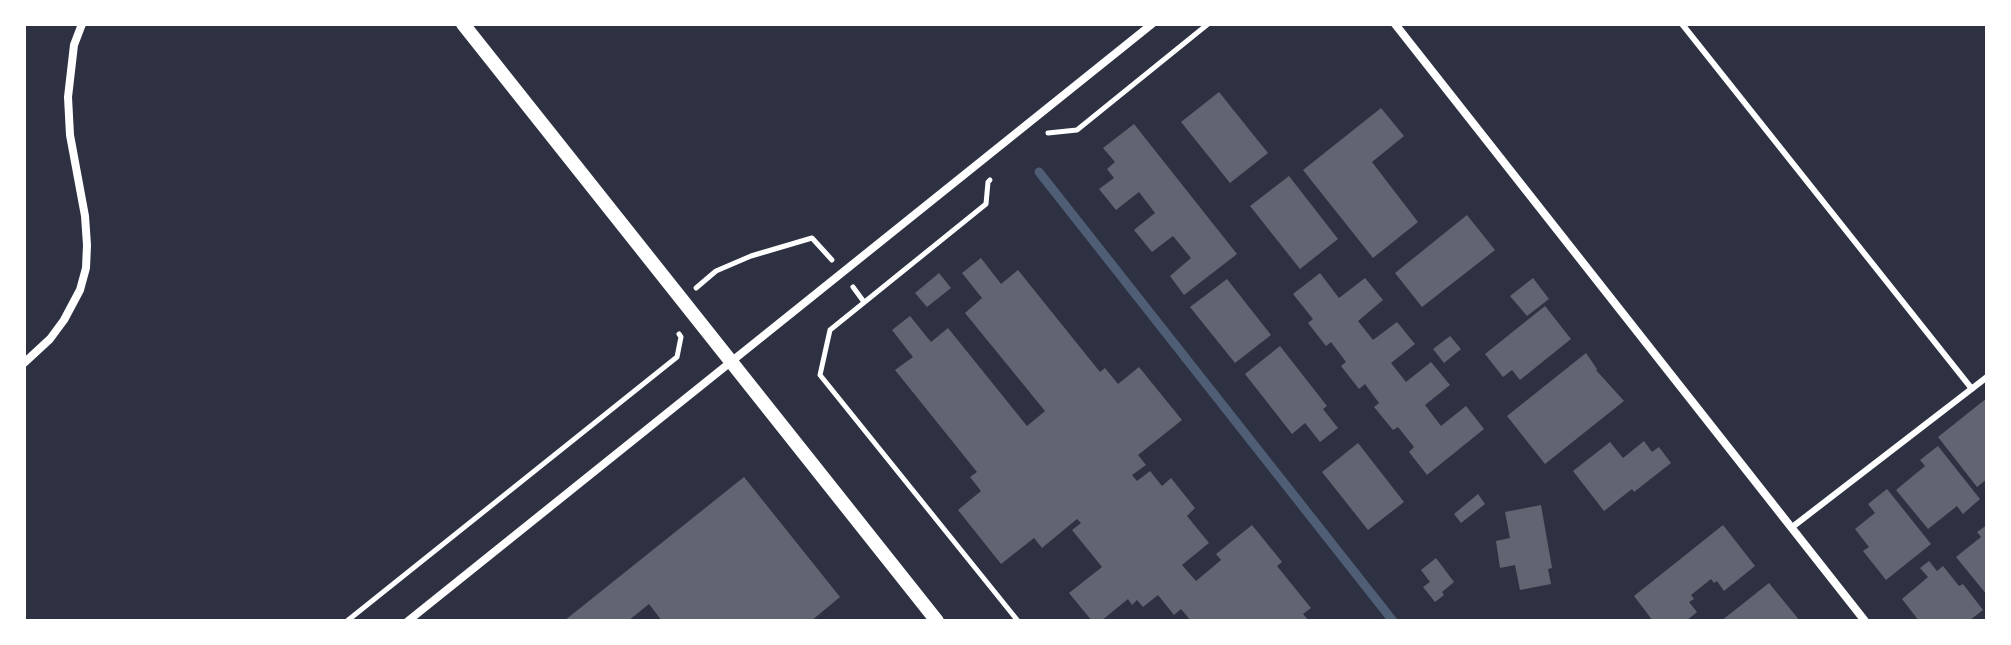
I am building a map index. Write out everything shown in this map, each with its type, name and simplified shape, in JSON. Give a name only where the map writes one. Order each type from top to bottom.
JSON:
[{"type":"street","points":[[24,363],[50,339],[64,320],[80,290],[86,268],[85,216],[70,135],[68,97],[74,45],[82,24]]},
{"type":"street","points":[[463,24],[937,621]]},
{"type":"street","points":[[408,621],[1152,24]]},
{"type":"street","points":[[1395,24],[1865,621]]},
{"type":"lane","points":[[1682,24],[1972,389]]},
{"type":"lane","points":[[1791,528],[1987,377]]},
{"type":"path","points":[[1036,142],[1048,133],[1077,130],[1208,24]]},
{"type":"path","points":[[1000,172],[988,182],[986,204],[830,330],[820,375],[1018,621]]},
{"type":"path","points":[[347,621],[677,357],[681,337],[664,314],[716,271],[751,256],[812,238],[830,257]]},
{"type":"path","points":[[854,288],[864,302]]},
{"type":"building","points":[[1219,92],[1268,153],[1230,183],[1181,122]]},
{"type":"building","points":[[1381,108],[1404,136],[1372,162],[1418,222],[1373,258],[1303,170]]},
{"type":"building","points":[[1134,124],[1237,254],[1184,295],[1170,276],[1191,258],[1173,236],[1152,252],[1134,230],[1155,213],[1139,192],[1116,210],[1099,189],[1114,178],[1107,169],[1115,162],[1103,148]]},
{"type":"building","points":[[1289,176],[1338,239],[1300,269],[1250,206]]},
{"type":"building","points":[[1467,215],[1495,250],[1422,307],[1395,273]]},
{"type":"building","points":[[981,258],[1001,284],[1018,270],[1100,372],[1105,368],[1118,384],[1139,367],[1182,420],[1138,455],[1146,465],[1132,475],[1137,481],[1150,471],[1162,486],[1171,478],[1195,508],[1187,516],[1209,543],[1182,565],[1196,581],[1221,560],[1216,554],[1252,525],[1282,562],[1277,566],[1311,608],[1303,614],[1309,621],[1191,621],[1181,609],[1174,615],[1158,595],[1143,607],[1137,600],[1132,605],[1128,599],[1101,621],[1092,621],[1069,593],[1102,567],[1072,530],[1081,523],[1077,519],[1042,548],[1034,538],[1001,564],[958,510],[981,491],[970,477],[977,472],[895,370],[913,357],[892,330],[910,316],[931,342],[948,328],[1027,426],[1045,411],[965,313],[982,298],[962,273]]},
{"type":"building","points":[[939,273],[951,288],[927,307],[915,293]]},
{"type":"building","points":[[1320,273],[1339,298],[1365,278],[1383,300],[1358,321],[1373,340],[1397,322],[1415,344],[1391,363],[1406,382],[1431,362],[1450,385],[1425,405],[1441,426],[1466,406],[1484,429],[1427,475],[1409,452],[1414,447],[1398,427],[1393,430],[1374,407],[1379,403],[1365,384],[1359,389],[1341,366],[1346,362],[1331,342],[1326,346],[1308,323],[1313,319],[1293,294]]},
{"type":"building","points":[[1533,278],[1549,299],[1527,316],[1510,296]]},
{"type":"building","points":[[1227,279],[1271,335],[1235,363],[1190,307]]},
{"type":"building","points":[[1545,306],[1571,339],[1520,380],[1512,370],[1503,377],[1485,354]]},
{"type":"building","points":[[1450,336],[1461,349],[1444,363],[1433,349]]},
{"type":"building","points":[[1280,346],[1327,406],[1323,409],[1338,428],[1320,442],[1305,423],[1292,434],[1245,374]]},
{"type":"building","points":[[1586,353],[1596,370],[1624,401],[1545,464],[1507,416]]},
{"type":"building","points":[[1987,398],[1987,479],[1977,487],[1938,437]]},
{"type":"building","points":[[1644,441],[1652,452],[1659,447],[1671,463],[1604,511],[1573,471],[1610,442],[1623,458]]},
{"type":"building","points":[[1358,443],[1404,502],[1368,530],[1322,472]]},
{"type":"building","points":[[1938,446],[1980,499],[1963,514],[1957,506],[1928,529],[1896,490],[1925,466],[1920,460]]},
{"type":"building","points":[[744,477],[840,597],[811,621],[662,621],[649,604],[628,621],[564,621]]},
{"type":"building","points":[[1887,489],[1931,544],[1886,580],[1863,551],[1869,547],[1855,529],[1875,513],[1868,504]]},
{"type":"building","points":[[1478,494],[1485,504],[1461,523],[1454,514]]},
{"type":"building","points":[[1541,505],[1552,568],[1548,569],[1551,584],[1520,590],[1515,565],[1500,568],[1496,541],[1510,538],[1505,512]]},
{"type":"building","points":[[1723,525],[1755,566],[1724,591],[1717,581],[1714,583],[1711,579],[1691,595],[1694,599],[1689,602],[1697,612],[1686,621],[1653,621],[1634,596]]},
{"type":"building","points":[[1987,525],[1987,595],[1956,557],[1981,537],[1977,532]]},
{"type":"building","points":[[1436,558],[1454,582],[1435,602],[1423,587],[1430,582],[1421,570]]},
{"type":"building","points":[[1929,561],[1937,571],[1943,566],[1959,586],[1963,584],[1983,610],[1969,621],[1919,621],[1902,599],[1928,577],[1920,568]]},
{"type":"building","points":[[1769,583],[1800,621],[1721,621]]},
{"type":"waterway","points":[[1039,172],[1393,621]]}]
